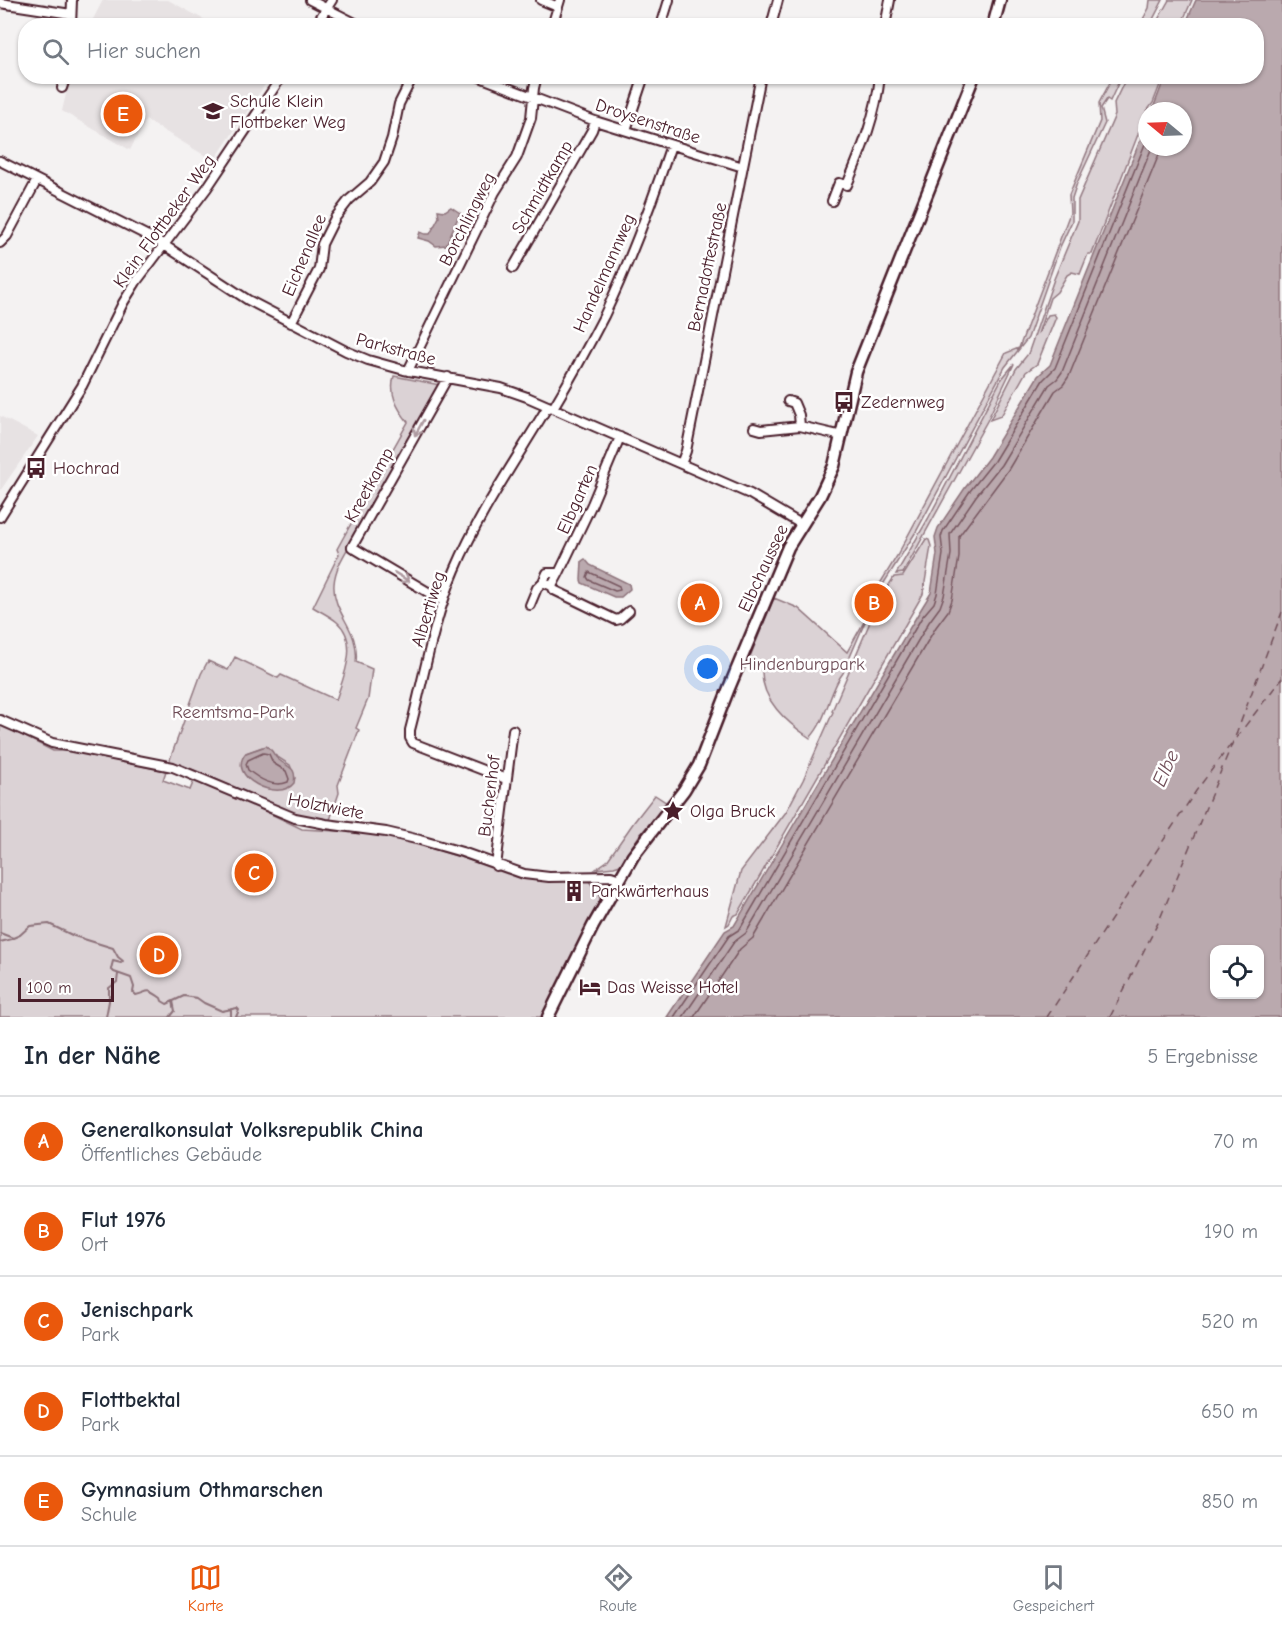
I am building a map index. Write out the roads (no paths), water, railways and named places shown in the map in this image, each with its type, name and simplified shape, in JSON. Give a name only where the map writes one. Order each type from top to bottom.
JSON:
[{"type":"main road","name":"Elbchaussee","points":[[548,1017],[581,948],[620,879],[639,848],[684,790],[699,765],[788,547],[828,480],[842,436],[856,372],[971,84]]},
{"type":"street","points":[[72,0],[72,18]]},
{"type":"street","points":[[310,0],[345,18]]},
{"type":"street","points":[[320,18],[332,0]]},
{"type":"street","points":[[541,0],[559,4]]},
{"type":"street","points":[[663,18],[669,0]]},
{"type":"street","points":[[773,18],[778,0]]},
{"type":"street","points":[[887,18],[890,0]]},
{"type":"street","points":[[0,3],[72,14]]},
{"type":"street","points":[[62,88],[63,84]]},
{"type":"street","name":"Klein Flottbeker Weg","points":[[0,517],[82,386],[129,293],[221,169],[277,84]]},
{"type":"street","name":"Eichenallee","points":[[291,323],[319,269],[322,243],[335,218],[349,200],[375,176],[384,162],[399,104],[409,84]]},
{"type":"street","name":"Droysenstraße","points":[[497,84],[595,121],[743,167]]},
{"type":"street","name":"Borchlingweg","points":[[408,371],[495,192],[517,157],[531,118],[536,84]]},
{"type":"street","points":[[626,130],[641,84]]},
{"type":"street","name":"Bernadottestraße","points":[[681,464],[759,84]]},
{"type":"street","points":[[832,201],[839,183],[847,185],[870,128],[879,84]]},
{"type":"street","name":"Schmidtkamp","points":[[513,268],[595,121]]},
{"type":"street","name":"Handelmannweg","points":[[550,407],[582,358],[618,285],[671,145]]},
{"type":"street","name":"Parkstraße","points":[[0,161],[164,244],[230,289],[346,351],[368,360],[408,371],[501,388],[763,500],[801,524]]},
{"type":"street","points":[[0,243],[8,236],[36,180]]},
{"type":"street","name":"Kreetkamp","points":[[443,601],[352,547],[447,377]]},
{"type":"street","points":[[788,401],[795,403],[800,426]]},
{"type":"street","name":"Albertiweg","points":[[506,779],[413,743],[410,738],[443,601],[466,545],[550,407]]},
{"type":"street","points":[[754,428],[761,430],[800,426],[842,436]]},
{"type":"street","name":"Elbgarten","points":[[552,586],[587,514],[620,437]]},
{"type":"street","points":[[530,605],[547,573],[559,573]]},
{"type":"street","points":[[543,582],[552,586],[554,590],[616,620],[629,611]]},
{"type":"street","name":"Holztwiete","points":[[0,720],[52,743],[173,767],[295,818],[398,834],[462,852],[496,866],[524,874],[549,877],[611,876],[620,879]]},
{"type":"street","name":"Buchenhof","points":[[496,866],[513,730]]},
{"type":"water","name":"Elbe","points":[[1196,0],[1282,0],[1282,1017],[667,1017],[725,931],[734,926],[931,593],[937,554],[935,537],[938,528],[989,457],[1038,376],[1050,365],[1138,145],[1138,156],[1192,156],[1192,102],[1155,102],[1162,84],[1264,84],[1264,18],[1188,18]]},
{"type":"water","points":[[451,207],[460,213],[446,245],[436,246],[418,238],[420,232],[430,234],[439,217],[438,210],[445,211]]},
{"type":"water","points":[[585,559],[590,565],[629,584],[630,589],[621,597],[614,597],[582,583],[582,561]]},
{"type":"water","points":[[266,746],[293,771],[294,783],[287,788],[267,789],[248,778],[243,771],[241,762],[246,753]]},
{"type":"waterway","points":[[0,933],[13,938],[30,926],[49,924],[74,936],[113,948],[123,961],[121,963],[113,961],[111,969],[131,978],[133,992],[136,995],[150,991],[167,1004],[184,996],[197,998],[222,1011],[237,1008],[239,1010],[236,1017]]},
{"type":"waterway","points":[[0,942],[12,939]]},
{"type":"waterway","points":[[106,1017],[109,988],[117,982],[118,974]]},
{"type":"waterway","points":[[170,1017],[175,1011],[173,1001]]},
{"type":"waterway","points":[[231,1009],[231,1017]]},
{"type":"place","name":"Schule Klein Flottbeker Weg","points":[[213,111]]},
{"type":"place","name":"Gymnasium Othmarschen","points":[[123,114]]},
{"type":"place","name":"Zedernweg","points":[[844,402]]},
{"type":"place","name":"Hochrad","points":[[36,468]]},
{"type":"place","name":"Generalkonsulat Volksrepublik China","points":[[700,603]]},
{"type":"place","name":"Flut 1976","points":[[874,603]]},
{"type":"place","name":"Olga Bruck","points":[[673,811]]},
{"type":"place","name":"Jenischpark","points":[[254,873]]},
{"type":"place","name":"Parkwärterhaus","points":[[574,891]]},
{"type":"place","name":"Flottbektal","points":[[159,955]]},
{"type":"place","name":"Das Weisse Hotel","points":[[590,987]]},
{"type":"park label","name":"Hindenburgpark","points":[[802,664]]},
{"type":"park label","name":"Reemtsma-Park","points":[[233,712]]}]
